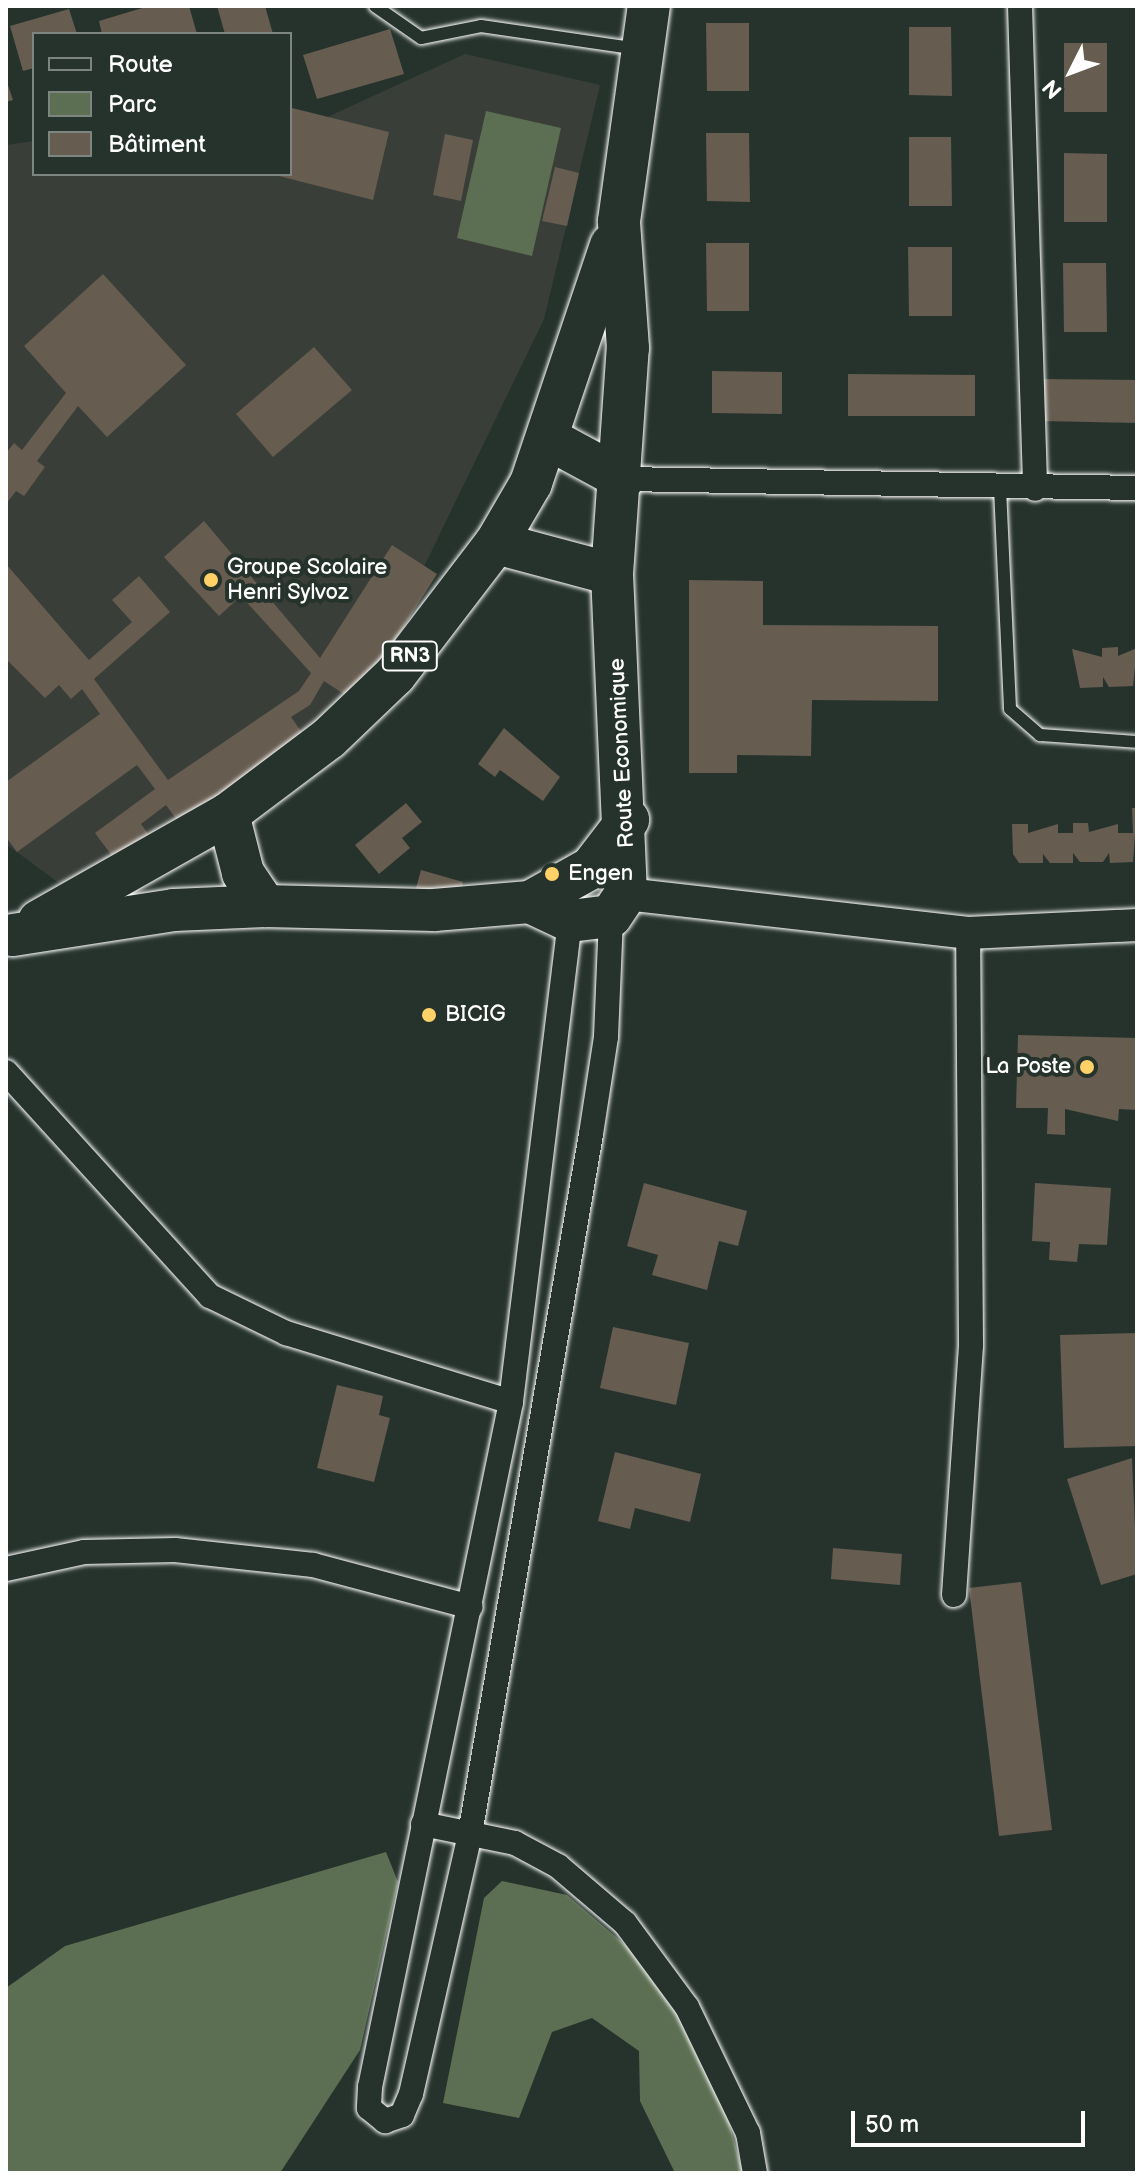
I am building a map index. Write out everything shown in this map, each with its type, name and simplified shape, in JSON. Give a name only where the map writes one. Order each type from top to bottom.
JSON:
[{"type":"highway","name":"Route Economique","points":[[618,905],[628,820],[612,574],[623,479],[628,348],[619,221],[638,49],[649,6]]},
{"type":"highway","name":"Route Economique","points":[[8,935],[228,814],[329,738],[395,675],[496,543],[549,439],[619,221]]},
{"type":"highway","points":[[549,439],[623,479]]},
{"type":"highway","points":[[496,543],[612,574]]},
{"type":"highway","points":[[228,814],[243,873],[265,906]]},
{"type":"highway","points":[[530,902],[591,868],[628,820]]},
{"type":"highway","name":"Route Economique","points":[[8,935],[174,910],[265,906],[434,910],[530,902]]},
{"type":"highway","points":[[530,902],[570,921],[618,905]]},
{"type":"street","points":[[1020,6],[1035,489]]},
{"type":"street","points":[[623,479],[1035,489],[1137,488]]},
{"type":"street","points":[[570,921],[511,1402],[370,2087],[369,2108],[385,2121],[402,2115],[411,2094],[470,1834],[593,1120],[618,905],[968,933],[1137,925]]},
{"type":"street","points":[[954,1595],[971,1345],[968,933]]},
{"type":"street","points":[[6,1072],[210,1296],[286,1333],[511,1402]]},
{"type":"street","points":[[6,1569],[84,1552],[175,1550],[313,1565],[471,1607]]},
{"type":"street","points":[[423,1824],[515,1843],[558,1866],[625,1923],[687,2007],[748,2133],[755,2173]]},
{"type":"lane","points":[[375,6],[421,38],[481,26],[587,36],[638,49]]},
{"type":"lane","points":[[1000,488],[1010,709],[1040,735],[1137,742]]},
{"type":"shaded area","name":"Groupe Scolaire Henri Sylvoz","points":[[465,54],[600,85],[544,319],[340,740],[97,911],[6,844],[6,145],[32,141],[32,176],[292,176],[292,133]]},
{"type":"green space","points":[[486,111],[561,128],[532,256],[457,238]]},
{"type":"green space","points":[[386,1852],[398,1882],[360,2050],[280,2173],[6,2173],[6,1988],[65,1946]]},
{"type":"green space","points":[[502,1881],[567,1895],[658,1973],[719,2086],[743,2173],[675,2173],[640,2101],[639,2051],[592,2018],[552,2032],[519,2118],[443,2103],[484,1898]]},
{"type":"building","points":[[149,6],[189,6],[196,32],[102,32],[99,21]]},
{"type":"building","points":[[217,6],[265,6],[272,32],[224,32]]},
{"type":"building","points":[[69,9],[76,32],[32,32],[32,69],[23,71],[10,26]]},
{"type":"building","points":[[706,23],[749,23],[749,91],[707,91]]},
{"type":"building","points":[[909,27],[951,27],[952,96],[909,95]]},
{"type":"building","points":[[390,29],[404,74],[317,99],[303,55]]},
{"type":"building","points":[[1064,43],[1107,43],[1107,112],[1064,112]]},
{"type":"building","points":[[6,79],[13,100],[6,102]]},
{"type":"building","points":[[292,108],[389,132],[373,200],[279,176],[292,176]]},
{"type":"building","points":[[706,133],[749,133],[750,202],[707,201]]},
{"type":"building","points":[[445,134],[473,140],[461,201],[433,195]]},
{"type":"building","points":[[909,137],[951,137],[952,206],[909,206]]},
{"type":"building","points":[[1064,153],[1107,154],[1107,222],[1064,222]]},
{"type":"building","points":[[555,167],[579,173],[567,226],[542,221]]},
{"type":"building","points":[[706,243],[749,243],[749,311],[707,311]]},
{"type":"building","points":[[908,247],[952,247],[952,316],[909,316]]},
{"type":"building","points":[[1063,263],[1106,263],[1107,332],[1064,332]]},
{"type":"building","points":[[103,274],[186,365],[107,437],[78,406],[37,461],[45,467],[24,496],[16,491],[6,504],[6,453],[14,443],[22,450],[66,393],[24,346]]},
{"type":"building","points":[[314,347],[352,390],[273,457],[236,414]]},
{"type":"building","points":[[712,371],[782,372],[782,414],[712,413]]},
{"type":"building","points":[[848,374],[975,375],[975,416],[848,416]]},
{"type":"building","points":[[1042,379],[1137,380],[1137,423],[1041,421]]},
{"type":"building","points":[[204,521],[320,658],[392,545],[437,574],[356,702],[324,681],[310,705],[291,717],[311,745],[187,834],[166,805],[141,824],[155,843],[121,868],[95,833],[155,789],[137,765],[17,852],[6,837],[6,782],[100,714],[82,689],[71,699],[59,685],[45,698],[6,659],[6,564],[89,660],[132,622],[112,600],[139,576],[170,612],[94,679],[168,780],[299,691],[311,673],[241,596],[219,616],[164,557]]},
{"type":"building","points":[[689,580],[763,581],[763,625],[938,626],[938,701],[812,700],[811,756],[737,755],[737,773],[689,773]]},
{"type":"building","points":[[1118,647],[1118,656],[1137,648],[1133,686],[1109,687],[1103,677],[1103,687],[1080,688],[1072,649],[1102,657],[1102,648]]},
{"type":"building","points":[[504,728],[560,777],[543,801],[500,770],[495,777],[478,764]]},
{"type":"building","points":[[406,803],[422,822],[402,838],[410,848],[379,874],[355,845]]},
{"type":"building","points":[[1132,808],[1137,808],[1133,862],[1110,863],[1109,853],[1103,862],[1080,862],[1073,853],[1073,863],[1050,863],[1043,854],[1043,863],[1019,863],[1013,854],[1012,824],[1028,824],[1028,833],[1058,824],[1058,833],[1073,833],[1073,823],[1088,823],[1089,832],[1118,824],[1118,833],[1133,833]]},
{"type":"building","points":[[421,870],[463,882],[456,904],[415,892]]},
{"type":"building","points":[[1018,1035],[1137,1038],[1137,1110],[1119,1109],[1118,1121],[1065,1109],[1065,1135],[1047,1134],[1048,1108],[1016,1108]]},
{"type":"building","points":[[644,1183],[747,1211],[738,1246],[719,1241],[707,1290],[652,1275],[658,1255],[627,1246]]},
{"type":"building","points":[[1035,1183],[1111,1188],[1107,1245],[1079,1244],[1077,1262],[1049,1260],[1050,1242],[1032,1241]]},
{"type":"building","points":[[613,1327],[689,1343],[676,1405],[600,1388]]},
{"type":"building","points":[[1137,1333],[1137,1446],[1064,1448],[1060,1335]]},
{"type":"building","points":[[337,1385],[383,1396],[379,1415],[390,1418],[374,1482],[317,1468]]},
{"type":"building","points":[[615,1452],[701,1474],[690,1522],[635,1508],[630,1529],[598,1521]]},
{"type":"building","points":[[1132,1458],[1137,1574],[1101,1585],[1067,1479]]},
{"type":"building","points":[[833,1548],[902,1554],[900,1585],[831,1579]]},
{"type":"building","points":[[1021,1582],[1052,1830],[999,1836],[969,1588]]},
{"type":"place","name":"Groupe Scolaire Henri Sylvoz","points":[[211,580]]},
{"type":"place","name":"Engen","points":[[552,874]]},
{"type":"place","name":"BICIG","points":[[429,1015]]},
{"type":"place","name":"La Poste","points":[[1087,1067]]}]
